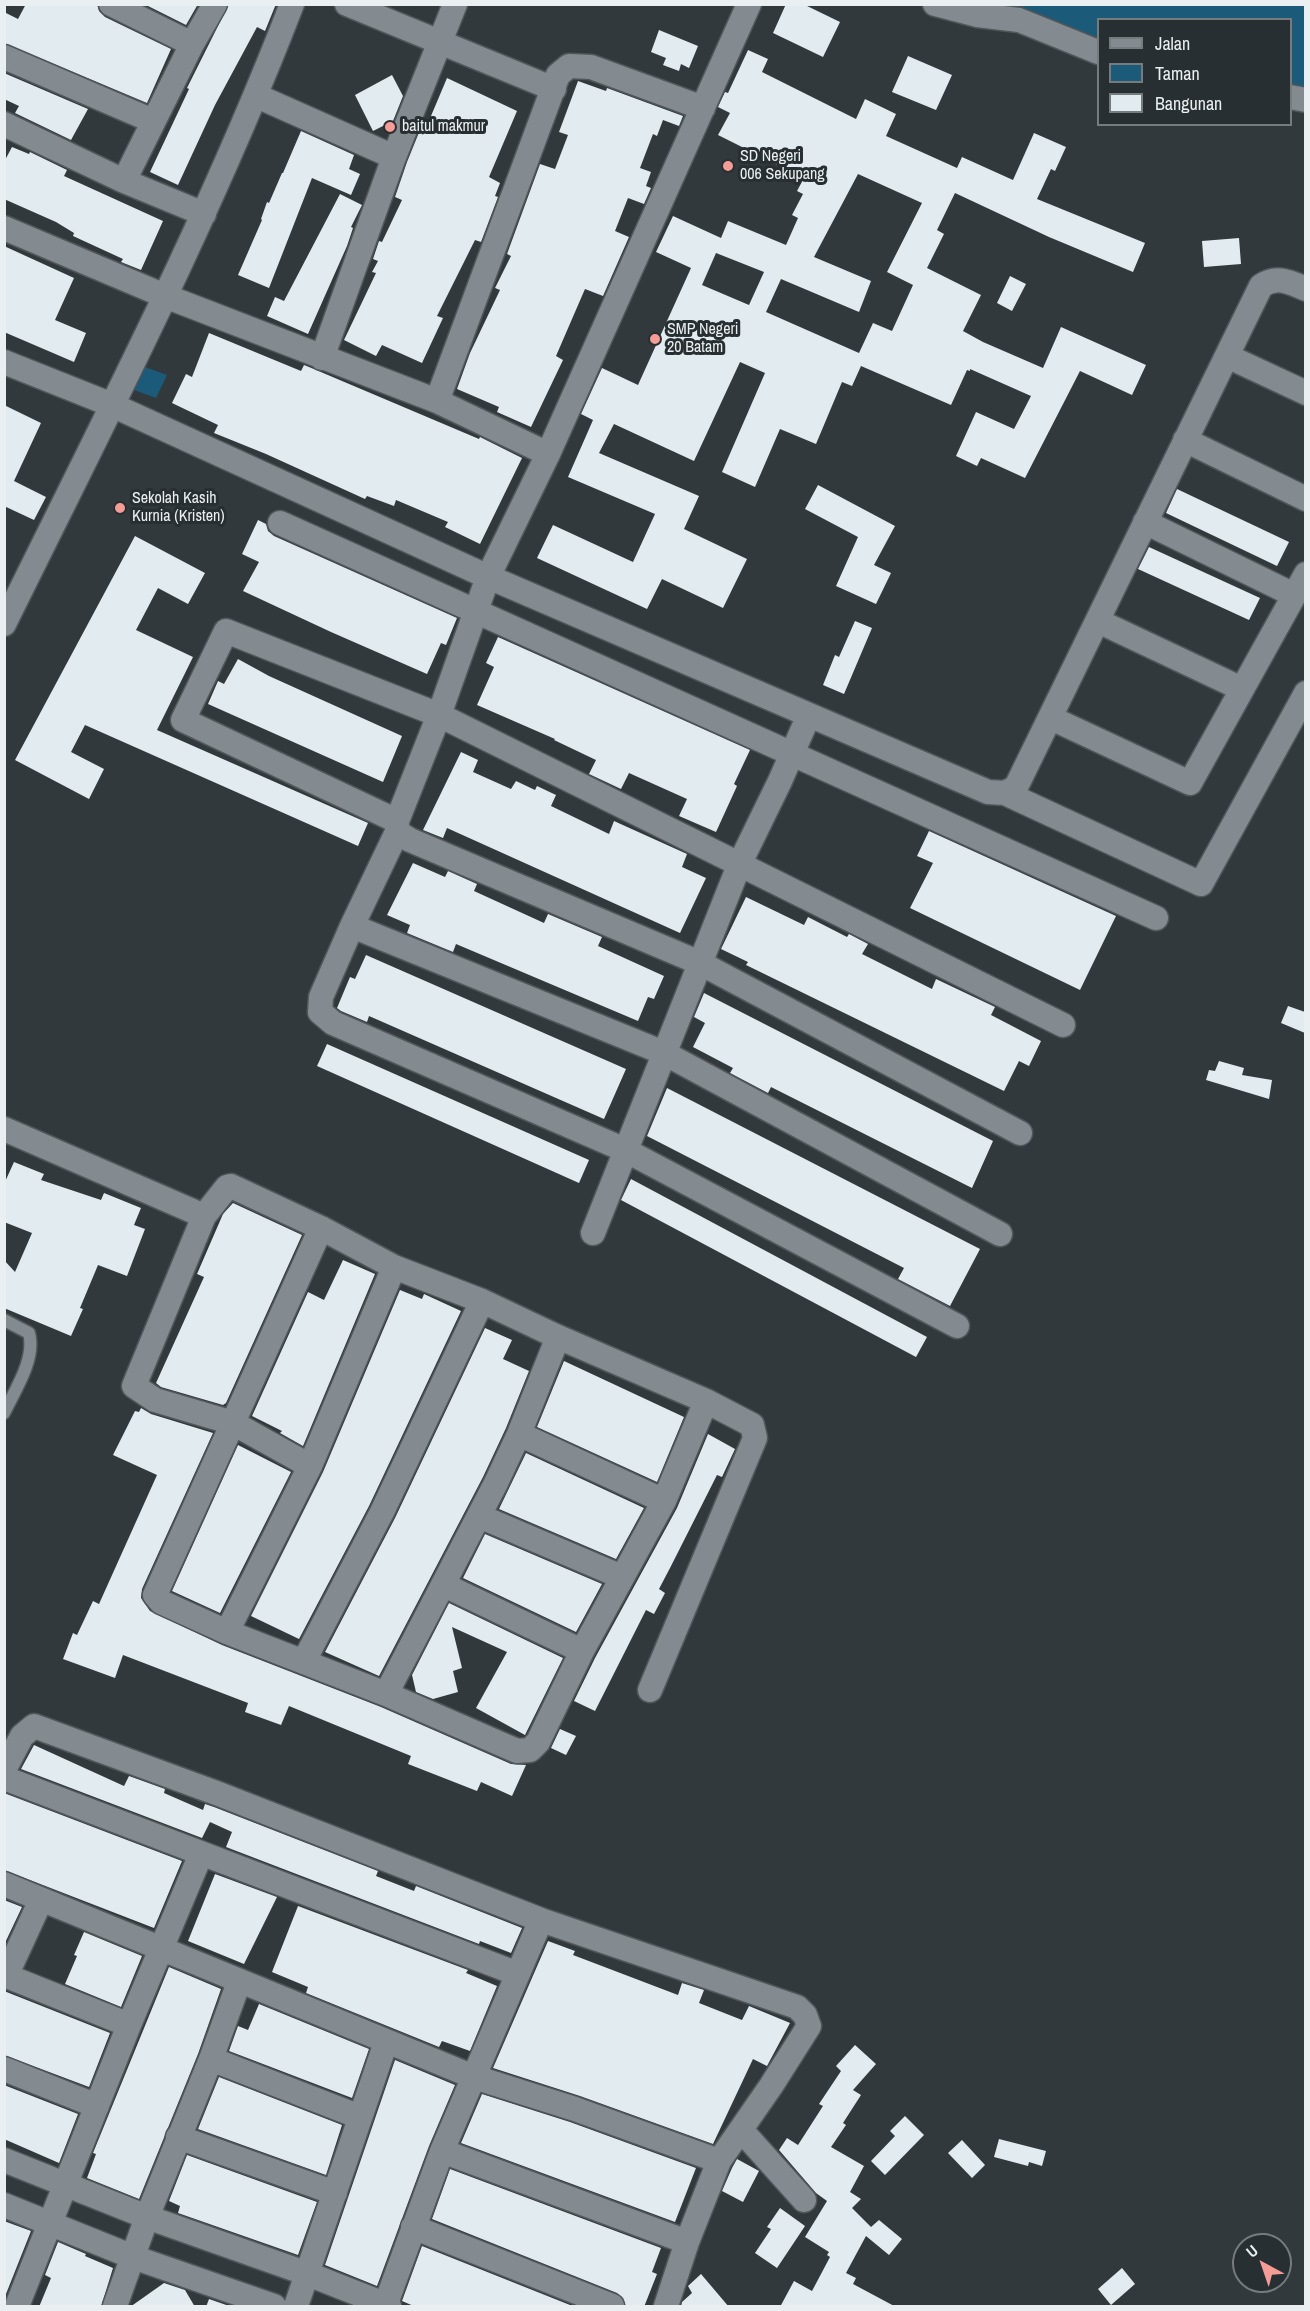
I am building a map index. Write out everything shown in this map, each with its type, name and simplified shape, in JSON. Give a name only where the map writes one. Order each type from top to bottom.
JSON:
[{"type":"street","points":[[111,4],[192,44]]},
{"type":"street","points":[[124,181],[214,4]]},
{"type":"street","points":[[4,624],[204,214],[257,96],[292,4]]},
{"type":"street","points":[[347,4],[376,10],[440,41],[554,89]]},
{"type":"street","points":[[322,357],[394,158],[455,4]]},
{"type":"street","points":[[749,4],[548,454],[488,577],[397,826],[321,997],[320,1012],[333,1023],[626,1150],[957,1326]]},
{"type":"street","points":[[935,4],[977,15],[1019,20],[1097,52]]},
{"type":"street","points":[[4,57],[153,121]]},
{"type":"street","points":[[437,401],[558,75],[563,69],[569,66],[591,67],[703,108]]},
{"type":"street","points":[[257,96],[394,158]]},
{"type":"street","points":[[4,124],[124,181],[204,214]]},
{"type":"street","points":[[4,228],[165,296],[437,401],[548,454]]},
{"type":"street","points":[[1005,793],[1016,787],[1051,718],[1261,286],[1269,281],[1280,279],[1305,290]]},
{"type":"street","points":[[1227,356],[1305,393]]},
{"type":"street","points":[[4,362],[112,405],[488,577],[988,792],[1005,793],[1201,884],[1305,693]]},
{"type":"street","points":[[1185,440],[1305,499]]},
{"type":"street","points":[[280,522],[1156,918]]},
{"type":"street","points":[[1051,718],[1190,783],[1300,585],[1145,522]]},
{"type":"street","points":[[1098,621],[1242,689]]},
{"type":"street","points":[[1020,1132],[700,963],[410,840],[397,826],[183,720],[226,631],[438,715],[1064,1025]]},
{"type":"street","points":[[592,1233],[740,863],[809,715]]},
{"type":"street","points":[[352,926],[664,1053],[1000,1234]]},
{"type":"street","points":[[4,1129],[204,1216]]},
{"type":"street","points":[[310,1466],[233,1423],[155,1400],[134,1386],[204,1216],[223,1190],[231,1186],[321,1228],[394,1267],[482,1301],[558,1337],[706,1401],[752,1425],[755,1438],[650,1690]]},
{"type":"street","points":[[321,1228],[155,1595],[161,1602],[227,1632],[386,1694],[517,1751],[530,1750],[538,1742],[582,1651],[664,1501],[706,1401]]},
{"type":"street","points":[[227,1632],[310,1466],[394,1267]]},
{"type":"street","points":[[304,1661],[382,1512],[482,1301]]},
{"type":"street","points":[[386,1694],[444,1585],[519,1434],[558,1337]]},
{"type":"street","points":[[519,1434],[664,1501]]},
{"type":"street","points":[[479,1516],[622,1577]]},
{"type":"street","points":[[444,1585],[582,1651]]},
{"type":"street","points":[[4,1770],[22,1736],[34,1726],[219,1794],[541,1920],[797,2007],[805,2015],[809,2026],[742,2130],[719,2161],[687,2242],[666,2307]]},
{"type":"street","points":[[4,1778],[518,1974]]},
{"type":"street","points":[[13,2302],[51,2224],[129,2025],[201,1854]]},
{"type":"street","points":[[4,1884],[386,2043],[474,2077],[575,2109],[719,2161]]},
{"type":"street","points":[[41,1900],[5,1976],[129,2025]]},
{"type":"street","points":[[4,2160],[147,2217],[308,2274],[386,2306],[442,2151],[541,1920]]},
{"type":"street","points":[[115,2307],[147,2217],[211,2060],[239,1982]]},
{"type":"street","points":[[296,2307],[386,2043]]},
{"type":"street","points":[[211,2060],[360,2117]]},
{"type":"street","points":[[4,2069],[97,2106]]},
{"type":"street","points":[[742,2130],[804,2200]]},
{"type":"street","points":[[178,2137],[335,2193]]},
{"type":"street","points":[[442,2151],[687,2242]]},
{"type":"street","points":[[4,2205],[133,2257],[274,2307]]},
{"type":"street","points":[[413,2227],[612,2307]]},
{"type":"lane","points":[[4,1320],[29,1333],[32,1344],[30,1355],[4,1413]]},
{"type":"green space","points":[[981,5],[1305,5],[1305,99],[1292,97],[1292,18],[1097,18],[1097,57]]},
{"type":"green space","points":[[145,367],[167,375],[156,398],[134,390]]},
{"type":"building","points":[[26,4],[97,4],[99,11],[105,17],[171,49],[147,103],[4,43],[4,12],[18,19]]},
{"type":"building","points":[[144,4],[198,4],[186,25]]},
{"type":"building","points":[[229,4],[276,4],[265,31],[257,27],[215,105],[178,185],[150,172],[189,89],[187,88]]},
{"type":"building","points":[[786,4],[803,4],[840,22],[823,57],[773,33]]},
{"type":"building","points":[[659,30],[698,46],[689,68],[681,64],[679,71],[663,65],[666,58],[651,52]]},
{"type":"building","points":[[748,50],[768,59],[762,72],[856,119],[865,99],[896,114],[886,136],[957,168],[962,157],[1013,180],[1034,133],[1066,147],[1055,171],[1051,169],[1037,199],[1145,243],[1133,272],[1049,237],[955,193],[937,230],[944,234],[927,268],[981,295],[963,331],[983,342],[1043,368],[1061,327],[1146,365],[1132,395],[1080,371],[1025,478],[981,458],[977,466],[956,456],[976,412],[1014,429],[1031,396],[970,369],[970,371],[967,370],[951,405],[861,366],[852,386],[842,382],[816,444],[780,429],[755,487],[722,472],[765,373],[740,362],[694,461],[614,424],[599,453],[699,496],[684,529],[747,559],[723,608],[662,579],[647,609],[537,558],[553,525],[633,562],[655,514],[568,477],[593,420],[581,414],[602,368],[638,385],[691,268],[656,252],[673,216],[721,238],[728,221],[786,245],[798,218],[792,215],[803,194],[797,191],[804,178],[718,135],[730,113],[718,107],[725,92],[728,93]],"holes":[[[858,174],[922,203],[887,272],[913,285],[892,331],[873,323],[859,353],[766,312],[781,279],[859,312],[871,281],[814,257]],[[716,253],[764,272],[749,305],[702,285]]]},
{"type":"building","points":[[908,56],[952,75],[936,110],[892,92]]},
{"type":"building","points":[[4,73],[88,109],[71,140],[15,113],[19,106],[4,99]]},
{"type":"building","points":[[392,75],[403,96],[393,121],[373,131],[355,95]]},
{"type":"building","points":[[447,78],[517,111],[489,177],[500,183],[495,196],[498,197],[481,242],[475,240],[437,316],[443,318],[422,363],[382,345],[376,356],[344,340],[376,273],[372,272],[378,261],[373,259],[379,241],[382,242],[402,200],[395,197],[407,162],[420,130],[423,135]]},
{"type":"building","points":[[578,81],[606,91],[607,88],[683,116],[679,126],[663,120],[657,136],[653,134],[640,168],[651,172],[646,186],[651,188],[644,204],[628,198],[615,231],[629,237],[603,296],[585,289],[556,356],[563,360],[531,427],[497,412],[499,407],[457,389],[470,353],[500,290],[495,288],[511,256],[507,254],[540,164],[555,169],[568,135],[559,132]]},
{"type":"building","points":[[301,131],[354,155],[349,169],[360,174],[351,195],[312,178],[269,288],[238,275],[262,220],[267,202],[269,203]]},
{"type":"building","points":[[12,147],[29,154],[30,152],[67,170],[64,176],[163,221],[141,270],[73,236],[74,233],[56,222],[4,199],[4,162]]},
{"type":"building","points":[[340,194],[362,205],[351,227],[353,228],[347,246],[308,334],[267,316],[275,297],[284,301]]},
{"type":"building","points":[[1239,238],[1241,264],[1204,267],[1202,241]]},
{"type":"building","points":[[4,246],[74,278],[55,320],[86,333],[74,362],[4,332]]},
{"type":"building","points":[[1010,276],[1026,284],[1012,311],[997,303]]},
{"type":"building","points":[[209,333],[301,371],[304,365],[479,439],[480,437],[522,458],[480,544],[445,527],[448,522],[396,500],[394,506],[367,496],[365,499],[214,433],[218,425],[172,403],[186,374],[192,377]]},
{"type":"building","points":[[4,405],[41,423],[14,481],[46,497],[34,520],[4,506]]},
{"type":"building","points":[[818,485],[895,526],[874,565],[891,573],[876,604],[836,586],[858,537],[805,509]]},
{"type":"building","points":[[1177,489],[1289,542],[1277,566],[1166,513]]},
{"type":"building","points":[[258,520],[266,524],[268,531],[274,536],[457,618],[446,645],[441,643],[427,674],[243,591],[259,562],[242,554]]},
{"type":"building","points":[[135,536],[205,573],[188,604],[158,588],[136,630],[193,657],[157,730],[368,823],[358,846],[85,725],[71,752],[104,769],[89,799],[15,760]]},
{"type":"building","points":[[1149,547],[1260,598],[1249,620],[1138,569]]},
{"type":"building","points":[[855,621],[872,628],[844,694],[823,685],[835,655],[839,657]]},
{"type":"building","points":[[498,637],[750,750],[716,832],[679,816],[687,799],[629,773],[621,789],[589,774],[596,760],[555,739],[477,705],[494,667],[486,663]]},
{"type":"building","points":[[238,659],[269,676],[402,736],[383,782],[208,704],[218,681],[224,684]]},
{"type":"building","points":[[461,752],[478,760],[473,772],[511,789],[516,781],[535,790],[537,786],[556,795],[551,806],[609,834],[614,821],[687,854],[682,867],[706,878],[680,933],[447,828],[443,838],[423,830]]},
{"type":"building","points":[[929,831],[1116,916],[1080,990],[910,908],[933,863],[917,856]]},
{"type":"building","points":[[413,863],[445,877],[448,871],[477,884],[474,891],[544,923],[548,914],[602,937],[598,946],[664,976],[654,999],[648,997],[638,1021],[456,944],[453,952],[407,933],[410,925],[387,915]]},
{"type":"building","points":[[746,897],[804,925],[808,917],[847,937],[849,934],[868,944],[862,954],[932,989],[936,979],[995,1007],[991,1015],[1041,1041],[1029,1066],[1019,1061],[1004,1091],[746,965],[748,962],[721,949]]},
{"type":"building","points":[[366,955],[626,1069],[604,1119],[369,1016],[367,1022],[341,1011],[337,1008],[350,977],[355,979]]},
{"type":"building","points":[[704,993],[993,1141],[972,1188],[771,1087],[768,1093],[730,1073],[733,1068],[693,1047],[705,1023],[694,1017]]},
{"type":"building","points":[[1288,1006],[1305,1012],[1305,1033],[1281,1023]]},
{"type":"building","points":[[327,1044],[589,1160],[579,1183],[317,1066]]},
{"type":"building","points":[[1219,1061],[1244,1068],[1242,1075],[1272,1080],[1269,1099],[1206,1080],[1209,1070],[1215,1071]]},
{"type":"building","points":[[667,1088],[980,1249],[950,1306],[898,1279],[904,1268],[647,1136]]},
{"type":"building","points":[[14,1162],[44,1174],[41,1180],[101,1200],[104,1193],[141,1208],[134,1225],[145,1229],[127,1276],[98,1265],[71,1336],[4,1308],[4,1260],[15,1272],[32,1233],[4,1222],[4,1184]]},
{"type":"building","points":[[631,1179],[927,1337],[916,1357],[621,1200]]},
{"type":"building","points":[[233,1203],[302,1235],[226,1403],[223,1405],[161,1387],[156,1383],[204,1277],[197,1274],[223,1214]]},
{"type":"building","points":[[343,1260],[375,1274],[303,1446],[280,1433],[282,1431],[252,1416],[308,1292],[324,1300]]},
{"type":"building","points":[[400,1290],[422,1299],[424,1294],[461,1311],[369,1506],[299,1639],[251,1616],[323,1472]]},
{"type":"building","points":[[485,1328],[512,1340],[503,1359],[529,1371],[483,1477],[379,1676],[325,1652],[395,1518]]},
{"type":"building","points":[[564,1361],[684,1417],[657,1482],[537,1427]]},
{"type":"building","points":[[141,1408],[151,1414],[213,1433],[142,1589],[141,1598],[150,1611],[222,1645],[381,1707],[511,1764],[526,1765],[512,1796],[481,1782],[477,1791],[408,1764],[411,1756],[289,1706],[281,1725],[245,1712],[248,1703],[123,1655],[115,1678],[63,1659],[73,1633],[77,1635],[93,1601],[99,1604],[157,1475],[113,1455],[135,1411],[139,1412]]},
{"type":"building","points":[[708,1434],[735,1449],[722,1477],[717,1475],[659,1589],[665,1593],[654,1614],[646,1610],[595,1711],[574,1701],[677,1508]]},
{"type":"building","points":[[238,1445],[291,1472],[220,1613],[172,1591]]},
{"type":"building","points":[[526,1453],[644,1508],[616,1559],[499,1509]]},
{"type":"building","points":[[485,1534],[602,1584],[576,1632],[463,1578]]},
{"type":"building","points":[[449,1603],[563,1658],[525,1735],[476,1708],[507,1652],[452,1627],[462,1668],[453,1671],[458,1692],[433,1699],[416,1692],[412,1675]]},
{"type":"building","points":[[560,1729],[576,1736],[566,1755],[551,1748]]},
{"type":"building","points":[[34,1745],[124,1786],[129,1776],[165,1789],[164,1793],[203,1810],[205,1804],[214,1807],[378,1871],[376,1876],[414,1891],[416,1886],[522,1928],[511,1953],[480,1941],[479,1944],[226,1847],[232,1832],[210,1822],[202,1838],[21,1769]]},
{"type":"building","points":[[4,1793],[182,1861],[154,1928],[4,1870]]},
{"type":"building","points":[[215,1874],[277,1897],[244,1964],[188,1941]]},
{"type":"building","points":[[4,1900],[22,1907],[4,1945]]},
{"type":"building","points":[[298,1906],[468,1970],[466,1973],[497,1986],[470,2051],[442,2041],[439,2047],[306,1993],[308,1987],[272,1972]]},
{"type":"building","points":[[84,1932],[142,1956],[121,2007],[65,1984]]},
{"type":"building","points":[[548,1941],[575,1951],[573,1955],[678,1995],[682,1983],[704,1990],[699,2003],[742,2020],[749,2006],[790,2023],[767,2066],[753,2059],[713,2144],[580,2096],[493,2068]]},
{"type":"building","points":[[169,1967],[221,1989],[198,2054],[139,2199],[87,2178],[96,2154],[93,2153]]},
{"type":"building","points":[[4,1991],[110,2033],[89,2087],[4,2055]]},
{"type":"building","points":[[259,2004],[369,2049],[352,2098],[229,2051],[238,2026],[248,2030]]},
{"type":"building","points":[[855,2045],[876,2064],[853,2090],[861,2095],[843,2123],[846,2125],[831,2147],[864,2166],[850,2192],[861,2199],[852,2208],[871,2227],[879,2220],[902,2239],[889,2255],[866,2236],[846,2273],[856,2278],[853,2284],[896,2307],[780,2307],[794,2281],[812,2291],[830,2257],[827,2255],[829,2252],[805,2237],[827,2201],[816,2193],[779,2150],[787,2138],[798,2145],[823,2106],[819,2104],[841,2071],[836,2066]]},
{"type":"building","points":[[395,2060],[455,2085],[429,2146],[377,2286],[325,2265]]},
{"type":"building","points":[[219,2077],[342,2125],[326,2175],[198,2129]]},
{"type":"building","points":[[4,2085],[78,2114],[59,2163],[4,2139]]},
{"type":"building","points":[[482,2094],[570,2122],[696,2168],[675,2222],[461,2143]]},
{"type":"building","points":[[905,2116],[924,2135],[885,2175],[871,2161],[895,2136],[890,2131]]},
{"type":"building","points":[[999,2139],[1046,2151],[1042,2166],[1029,2162],[1028,2166],[994,2157]]},
{"type":"building","points":[[962,2140],[985,2165],[972,2178],[948,2153]]},
{"type":"building","points":[[187,2155],[317,2202],[298,2255],[178,2213],[180,2206],[169,2201]]},
{"type":"building","points":[[737,2159],[759,2171],[743,2202],[722,2191]]},
{"type":"building","points":[[450,2169],[661,2248],[652,2272],[657,2274],[644,2307],[626,2307],[623,2298],[617,2293],[432,2219]]},
{"type":"building","points":[[780,2208],[805,2226],[777,2268],[755,2253],[771,2229],[767,2227]]},
{"type":"building","points":[[4,2221],[31,2231],[4,2299]]},
{"type":"building","points":[[58,2242],[113,2268],[101,2307],[39,2307],[51,2278],[45,2275]]},
{"type":"building","points":[[422,2246],[575,2307],[416,2307],[402,2301]]},
{"type":"building","points":[[1122,2268],[1135,2284],[1111,2305],[1098,2289]]},
{"type":"building","points":[[701,2274],[729,2307],[681,2307],[682,2302],[692,2293],[688,2286]]},
{"type":"building","points":[[164,2283],[185,2290],[195,2307],[130,2307]]},
{"type":"building","points":[[209,2299],[232,2307],[206,2307]]},
{"type":"place","name":"baitul makmur","points":[[390,127]]},
{"type":"place","name":"SD Negeri 006 Sekupang","points":[[728,166]]},
{"type":"place","name":"SMP Negeri 20 Batam","points":[[655,339]]},
{"type":"place","name":"Sekolah Kasih Kurnia (Kristen)","points":[[120,508]]}]
